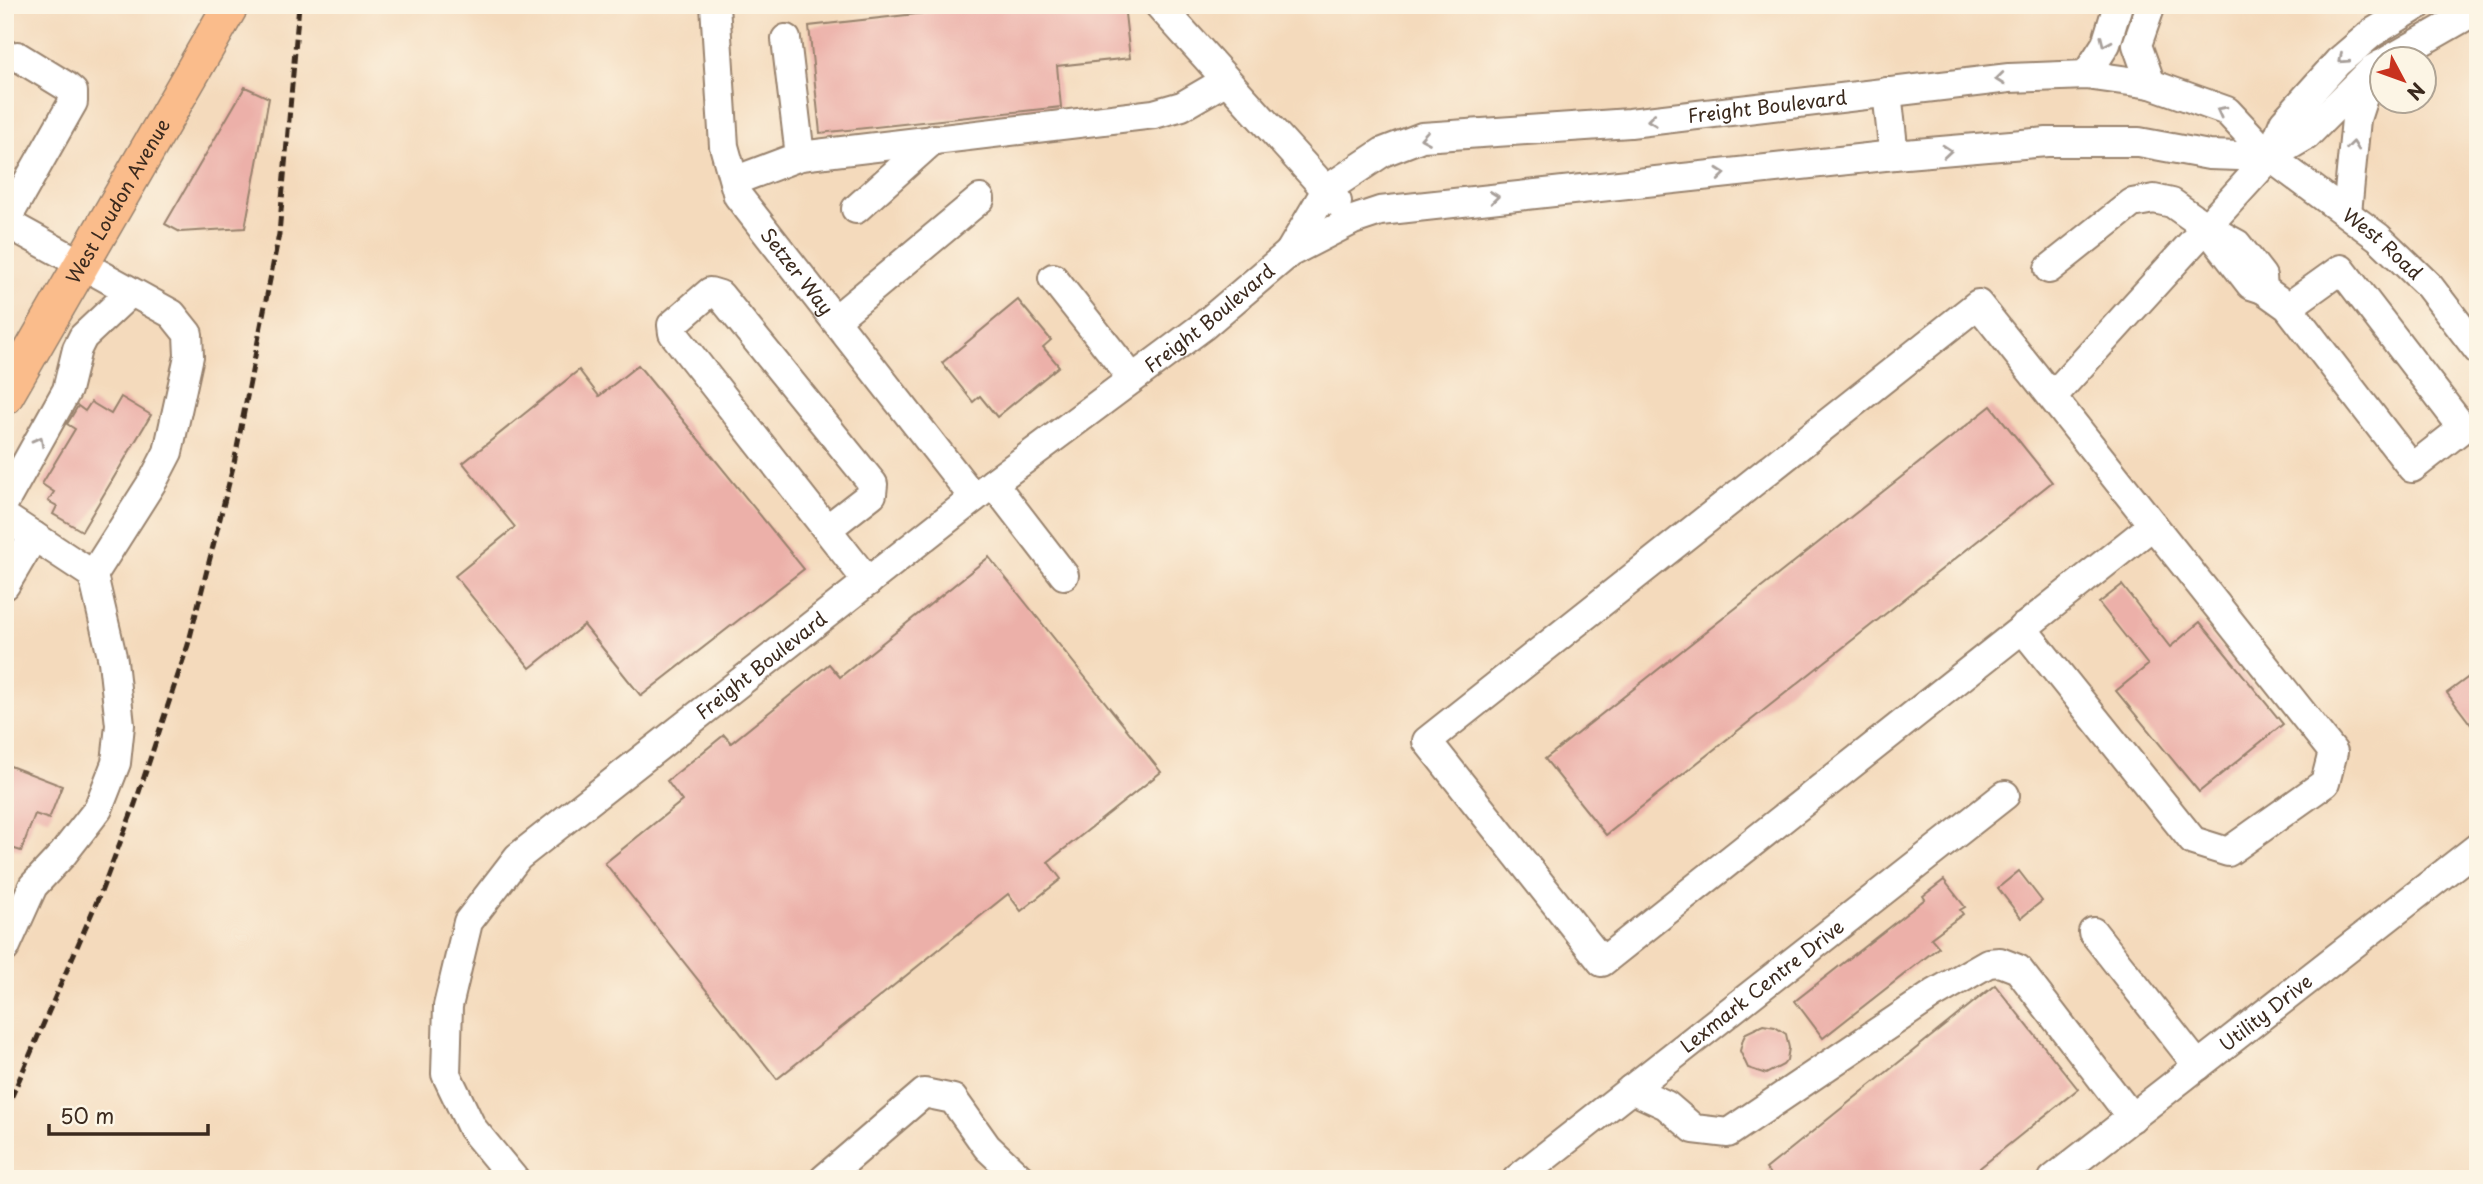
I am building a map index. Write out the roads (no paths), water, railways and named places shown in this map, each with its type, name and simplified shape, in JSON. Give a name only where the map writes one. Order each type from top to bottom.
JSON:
[{"type":"main road","name":"West Loudon Avenue","points":[[5,397],[231,5]]},
{"type":"lane","name":"Setzer Way","points":[[715,5],[724,146],[738,195],[836,319],[983,491],[1064,575]]},
{"type":"lane","points":[[1159,5],[1353,220]]},
{"type":"lane","points":[[2086,75],[2106,44],[2118,5]]},
{"type":"lane","points":[[2151,5],[2137,45],[2151,84]]},
{"type":"lane","points":[[2270,157],[2284,122],[2338,62],[2372,33],[2418,5]]},
{"type":"lane","points":[[2413,46],[2478,9]]},
{"type":"lane","points":[[786,39],[800,156]]},
{"type":"lane","points":[[17,56],[66,86],[73,92],[73,102],[5,222],[172,314],[188,334],[190,356],[168,452],[154,479],[93,575]]},
{"type":"lane","name":"Freight Boulevard","points":[[1289,253],[1326,190],[1383,152],[1422,137],[1630,123],[2009,78],[2086,75],[2151,84],[2227,111],[2270,157]]},
{"type":"lane","points":[[2052,397],[2270,157],[2306,136],[2368,76]]},
{"type":"lane","points":[[734,181],[800,156],[1154,114],[1182,106],[1225,80]]},
{"type":"lane","points":[[1887,92],[1894,155]]},
{"type":"lane","points":[[2347,214],[2356,119],[2368,93]]},
{"type":"lane","points":[[856,209],[934,139]]},
{"type":"lane","name":"Freight Boulevard","points":[[514,1179],[472,1128],[446,1074],[448,1006],[468,922],[519,857],[983,491],[1202,327],[1289,253],[1353,220],[1380,211],[1894,155],[2047,142],[2139,142],[2209,155],[2270,157]]},
{"type":"lane","name":"West Road","points":[[2270,157],[2378,237],[2429,286],[2478,350]]},
{"type":"lane","points":[[836,319],[980,199]]},
{"type":"lane","points":[[2049,270],[2132,203],[2154,199],[2172,203],[2206,227],[2251,285],[2263,289],[2288,307],[2412,468],[2463,428],[2342,268],[2288,307]]},
{"type":"lane","points":[[1053,278],[1132,378]]},
{"type":"lane","points":[[5,501],[67,390],[82,337],[131,292]]},
{"type":"lane","points":[[827,529],[873,494],[873,484],[720,295],[710,292],[672,325],[673,333],[867,582]]},
{"type":"lane","points":[[2022,628],[2193,841],[2228,852],[2325,783],[2333,752],[1978,304],[1427,741],[1602,962],[2022,628],[2153,525]]},
{"type":"lane","points":[[5,517],[93,575],[113,661],[120,725],[116,763],[98,809],[63,855],[33,886],[5,948]]},
{"type":"lane","points":[[5,585],[34,536]]},
{"type":"lane","name":"Lexmark Centre Drive","points":[[1517,1179],[2005,795]]},
{"type":"lane","name":"Utility Drive","points":[[2053,1179],[2478,847]]},
{"type":"lane","points":[[2093,932],[2197,1066]]},
{"type":"lane","points":[[1631,1089],[1667,1105],[1694,1129],[1728,1133],[1934,994],[1988,963],[2000,962],[2018,970],[2132,1118]]},
{"type":"lane","points":[[824,1179],[924,1093],[953,1099],[988,1147],[1021,1179]]},
{"type":"railway","points":[[5,1112],[101,892],[135,804],[188,645],[234,463],[279,234],[299,5]]}]
